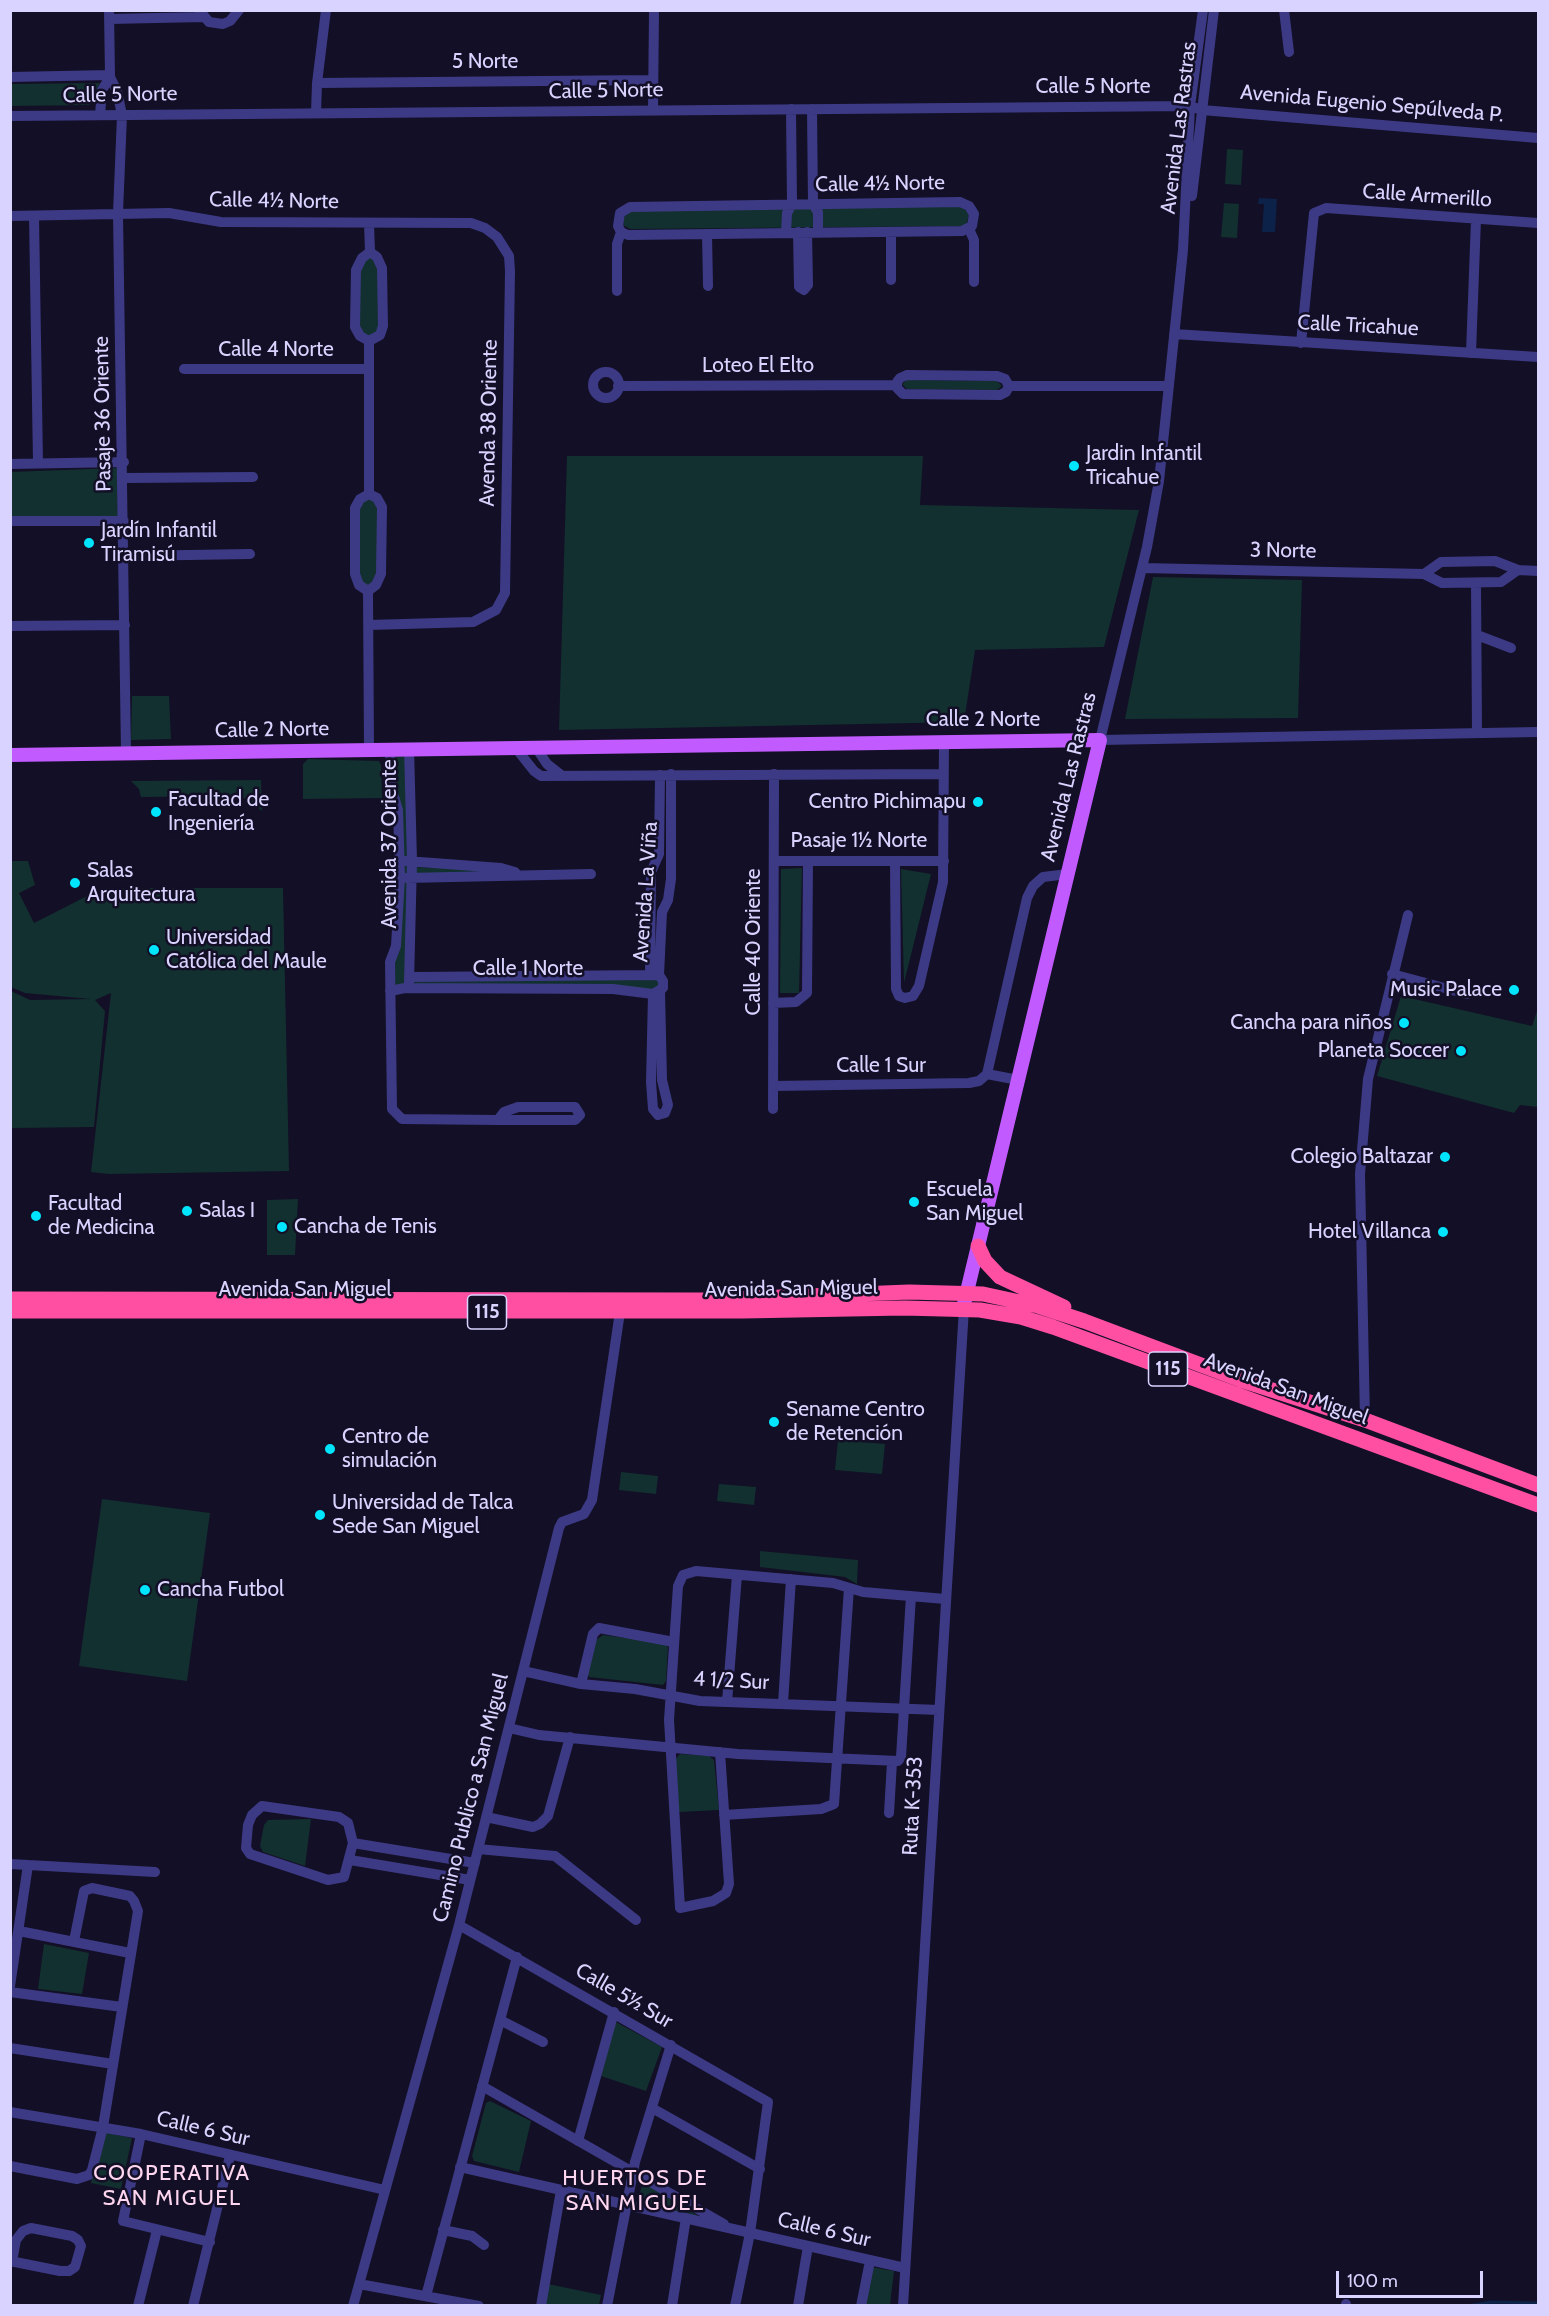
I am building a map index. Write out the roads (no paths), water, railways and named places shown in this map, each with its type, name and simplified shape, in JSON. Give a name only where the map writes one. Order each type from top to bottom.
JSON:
[{"type":"highway","points":[[978,1246],[985,1261],[1000,1277],[1050,1299],[1084,1321]]},
{"type":"highway","name":"Avenida San Miguel","points":[[10,1299],[705,1300],[909,1292],[965,1301],[1038,1306],[1240,1380],[1365,1420],[1539,1485]]},
{"type":"highway","name":"Avenida San Miguel","points":[[10,1311],[620,1312],[965,1301],[1037,1321],[1370,1441],[1539,1505]]},
{"type":"highway","points":[[1365,1420],[1370,1441]]},
{"type":"main road","name":"Calle 2 Norte","points":[[10,755],[1100,740]]},
{"type":"main road","name":"Avenida Las Rastras","points":[[965,1301],[1100,740]]},
{"type":"street","points":[[109,15],[202,14],[209,22],[223,24],[230,21],[239,10]]},
{"type":"street","points":[[316,113],[316,83],[326,10]]},
{"type":"street","points":[[653,110],[654,10]]},
{"type":"street","name":"Avenida Las Rastras","points":[[1183,250],[1190,106],[1203,10]]},
{"type":"street","name":"Avenida Las Rastras","points":[[1100,740],[1142,568],[1159,481],[1183,250],[1214,10]]},
{"type":"street","points":[[1284,10],[1289,52]]},
{"type":"street","name":"Pasaje 36 Oriente","points":[[109,15],[110,76],[117,91],[122,115],[118,213],[124,462],[126,753]]},
{"type":"street","points":[[10,77],[110,76]]},
{"type":"street","name":"Pasaje 36 Oriente","points":[[100,115],[102,90],[110,76]]},
{"type":"street","name":"5 Norte","points":[[316,83],[653,80]]},
{"type":"street","name":"Calle 5 Norte","points":[[10,116],[1190,106],[1202,110]]},
{"type":"street","points":[[791,109],[792,204],[787,213],[802,232]]},
{"type":"street","points":[[802,232],[818,212],[813,204],[812,109]]},
{"type":"street","name":"Avenida Eugenio Sepúlveda P.","points":[[1202,110],[1539,138]]},
{"type":"street","name":"Calle 4½ Norte","points":[[617,291],[617,244],[621,232],[619,215],[626,207],[960,202],[969,206],[974,214],[974,222],[969,229]]},
{"type":"street","name":"Calle Armerillo","points":[[1301,343],[1314,213],[1326,208],[1539,223]]},
{"type":"street","name":"Calle 4½ Norte","points":[[10,216],[169,213],[221,222],[471,224],[485,228],[497,237]]},
{"type":"street","points":[[34,216],[38,463]]},
{"type":"street","points":[[1471,353],[1476,219]]},
{"type":"street","points":[[369,223],[370,252]]},
{"type":"street","points":[[621,232],[627,235],[969,229],[974,240],[974,282]]},
{"type":"street","points":[[891,232],[891,280]]},
{"type":"street","points":[[706,234],[708,286]]},
{"type":"street","name":"Avenda 38 Oriente","points":[[369,625],[466,624],[479,620],[495,609],[503,599],[507,582],[510,271],[509,256],[497,237]]},
{"type":"street","points":[[370,252],[377,257],[382,268],[383,326],[381,336],[369,341],[360,336],[355,327],[356,270],[362,258],[370,252]]},
{"type":"street","name":"Calle Tricahue","points":[[1174,334],[1539,357]]},
{"type":"street","name":"Avenida 37 Oriente","points":[[369,341],[369,494]]},
{"type":"street","name":"Calle 4 Norte","points":[[184,369],[369,369]]},
{"type":"street","name":"Loteo El Elto","points":[[897,385],[900,378],[904,376],[1000,376],[1009,386],[1169,386]]},
{"type":"street","name":"Loteo El Elto","points":[[897,385],[903,394],[986,395],[1004,394],[1009,386]]},
{"type":"street","name":"Loteo El Elto","points":[[618,386],[897,385]]},
{"type":"street","points":[[10,464],[124,462]]},
{"type":"street","points":[[124,477],[253,477]]},
{"type":"street","name":"Avenida 37 Oriente","points":[[368,591],[376,585],[381,574],[381,507],[377,498],[369,494]]},
{"type":"street","name":"Avenida 37 Oriente","points":[[368,591],[359,585],[355,574],[355,508],[360,499],[369,494]]},
{"type":"street","points":[[10,521],[124,520]]},
{"type":"street","points":[[125,556],[250,554]]},
{"type":"street","name":"3 Norte","points":[[1424,574],[1441,562],[1495,561],[1518,570],[1539,571]]},
{"type":"street","name":"3 Norte","points":[[1142,568],[1424,574],[1442,584],[1501,582],[1518,570]]},
{"type":"street","points":[[1476,583],[1478,733]]},
{"type":"street","name":"Avenida 37 Oriente","points":[[368,591],[369,749]]},
{"type":"street","points":[[10,626],[125,625]]},
{"type":"street","points":[[1477,635],[1511,648]]},
{"type":"street","name":"Calle 2 Norte","points":[[1100,740],[1539,732]]},
{"type":"street","points":[[895,861],[896,989],[902,998],[908,998],[919,986],[943,882],[944,741]]},
{"type":"street","points":[[535,746],[547,764],[561,775]]},
{"type":"street","points":[[515,747],[538,774],[943,774]]},
{"type":"street","name":"Avenida 37 Oriente","points":[[409,748],[412,861],[405,878],[397,941],[390,963],[390,1104],[394,1113],[402,1119],[498,1120]]},
{"type":"street","name":"Avenida 37 Oriente","points":[[390,749],[391,787],[398,810],[398,861],[405,878],[411,977]]},
{"type":"street","name":"Calle 40 Oriente","points":[[773,1109],[774,774]]},
{"type":"street","name":"Avenida La Viña","points":[[652,975],[651,872],[660,846],[666,775]]},
{"type":"street","name":"Avenida La Viña","points":[[652,975],[662,912],[668,900],[671,879],[666,775]]},
{"type":"street","points":[[398,861],[501,868],[521,875]]},
{"type":"street","name":"Pasaje 1½ Norte","points":[[774,861],[944,861]]},
{"type":"street","points":[[773,1002],[796,1002],[807,993],[808,861]]},
{"type":"street","points":[[405,878],[591,874]]},
{"type":"street","points":[[1018,1080],[987,1074],[1030,892],[1043,877],[1068,874]]},
{"type":"street","points":[[1365,1420],[1360,1174],[1368,1079],[1408,915]]},
{"type":"street","name":"Avenida 37 Oriente","points":[[397,941],[410,939]]},
{"type":"street","points":[[1392,974],[1467,994]]},
{"type":"street","points":[[652,975],[664,985],[655,993],[644,983],[652,975]]},
{"type":"street","name":"Calle 1 Norte","points":[[411,977],[652,975]]},
{"type":"street","points":[[390,991],[405,988],[411,977]]},
{"type":"street","name":"Calle 1 Norte","points":[[405,988],[613,989],[655,993]]},
{"type":"street","name":"Avenida La Viña","points":[[655,993],[662,1080],[668,1105],[665,1113],[658,1115],[653,1109],[651,1082],[655,993]]},
{"type":"street","name":"Calle 1 Sur","points":[[773,1086],[969,1083],[979,1081],[987,1074]]},
{"type":"street","points":[[518,1107],[575,1107],[580,1115],[575,1120],[498,1120],[504,1112],[518,1107]]},
{"type":"street","name":"Ruta K-353","points":[[903,2306],[965,1301]]},
{"type":"street","name":"Camino Publico a San Miguel","points":[[353,2306],[459,1925],[560,1525],[584,1514],[592,1500],[620,1312]]},
{"type":"street","points":[[720,1752],[729,1884],[726,1893],[713,1900],[680,1908],[669,1748],[670,1695],[678,1582],[683,1575],[696,1571],[833,1583],[863,1592],[945,1599]]},
{"type":"street","points":[[728,1702],[737,1575]]},
{"type":"street","points":[[783,1703],[792,1580]]},
{"type":"street","points":[[724,1815],[821,1809],[834,1804],[849,1588]]},
{"type":"street","points":[[509,1728],[669,1748],[898,1761],[901,1757],[911,1596]]},
{"type":"street","points":[[581,1684],[593,1634],[598,1628],[674,1642]]},
{"type":"street","name":"4 1/2 Sur","points":[[523,1671],[581,1684],[700,1701],[939,1710]]},
{"type":"street","points":[[486,1817],[532,1827],[540,1824],[548,1816],[570,1737]]},
{"type":"street","points":[[890,1812],[892,1762]]},
{"type":"street","points":[[262,1806],[339,1817],[348,1823],[353,1843],[350,1860],[344,1878],[327,1880],[250,1854],[246,1848],[248,1825],[256,1809],[262,1806]]},
{"type":"street","points":[[353,1843],[475,1863]]},
{"type":"street","points":[[478,1849],[555,1856],[636,1920]]},
{"type":"street","points":[[350,1860],[470,1881]]},
{"type":"street","points":[[10,1864],[155,1872]]},
{"type":"street","points":[[10,1986],[12,1958],[19,1931],[16,1904],[28,1865]]},
{"type":"street","points":[[10,2166],[77,2179],[89,2175],[103,2127],[138,1911],[134,1901],[130,1896],[92,1888],[84,1891],[74,1941]]},
{"type":"street","name":"Calle 5½ Sur","points":[[459,1925],[768,2102],[760,2169]]},
{"type":"street","points":[[19,1931],[130,1953]]},
{"type":"street","points":[[426,2296],[517,1957]]},
{"type":"street","points":[[10,1992],[122,2007]]},
{"type":"street","points":[[578,2141],[614,2012]]},
{"type":"street","points":[[500,2020],[543,2042]]},
{"type":"street","points":[[607,2306],[626,2205],[635,2173],[635,2162],[671,2045]]},
{"type":"street","points":[[10,2048],[113,2064]]},
{"type":"street","name":"Calle 6 Sur","points":[[482,2086],[735,2230]]},
{"type":"street","points":[[652,2108],[760,2169],[735,2306]]},
{"type":"street","name":"Calle 6 Sur","points":[[10,2112],[141,2134],[385,2190]]},
{"type":"street","points":[[141,2134],[123,2221],[210,2242]]},
{"type":"street","points":[[193,2306],[230,2156]]},
{"type":"street","name":"Calle 6 Sur","points":[[460,2167],[905,2268]]},
{"type":"street","points":[[542,2306],[561,2190]]},
{"type":"street","points":[[672,2306],[686,2218]]},
{"type":"street","points":[[31,2228],[78,2240],[81,2246],[75,2267],[69,2271],[11,2261],[13,2243],[23,2231],[31,2228]]},
{"type":"street","points":[[138,2306],[157,2230]]},
{"type":"street","points":[[443,2230],[475,2237],[484,2244]]},
{"type":"street","points":[[798,2306],[808,2246]]},
{"type":"street","points":[[861,2306],[870,2260]]},
{"type":"street","points":[[359,2284],[479,2306]]},
{"type":"water","points":[[1259,198],[1277,199],[1275,232],[1262,232],[1264,204],[1258,204]]},
{"type":"waterway","points":[[1467,2306],[1491,2302],[1538,2303]]},
{"type":"place","name":"Jardin Infantil Tricahue","points":[[1074,466]]},
{"type":"place","name":"Jardín Infantil Tiramisú","points":[[89,543]]},
{"type":"place","name":"Centro Pichimapu","points":[[978,802]]},
{"type":"place","name":"Facultad de Ingeniería","points":[[156,812]]},
{"type":"place","name":"Salas Arquitectura","points":[[75,883]]},
{"type":"place","name":"Universidad Católica del Maule","points":[[154,950]]},
{"type":"place","name":"Music Palace","points":[[1514,990]]},
{"type":"place","name":"Cancha para niños","points":[[1404,1023]]},
{"type":"place","name":"Planeta Soccer","points":[[1461,1051]]},
{"type":"place","name":"Colegio Baltazar","points":[[1445,1157]]},
{"type":"place","name":"Escuela San Miguel","points":[[914,1202]]},
{"type":"place","name":"Salas I","points":[[187,1211]]},
{"type":"place","name":"Facultad de Medicina","points":[[36,1216]]},
{"type":"place","name":"Cancha de Tenis","points":[[282,1227]]},
{"type":"place","name":"Hotel Villanca","points":[[1443,1232]]},
{"type":"place","name":"Sename Centro de Retención","points":[[774,1422]]},
{"type":"place","name":"Centro de simulación","points":[[330,1449]]},
{"type":"place","name":"Universidad de Talca Sede San Miguel","points":[[320,1515]]},
{"type":"place","name":"Cancha Futbol","points":[[145,1590]]},
{"type":"district","name":"COOPERATIVA SAN MIGUEL","points":[[172,2186]]},
{"type":"district","name":"HUERTOS DE SAN MIGUEL","points":[[635,2192]]}]
